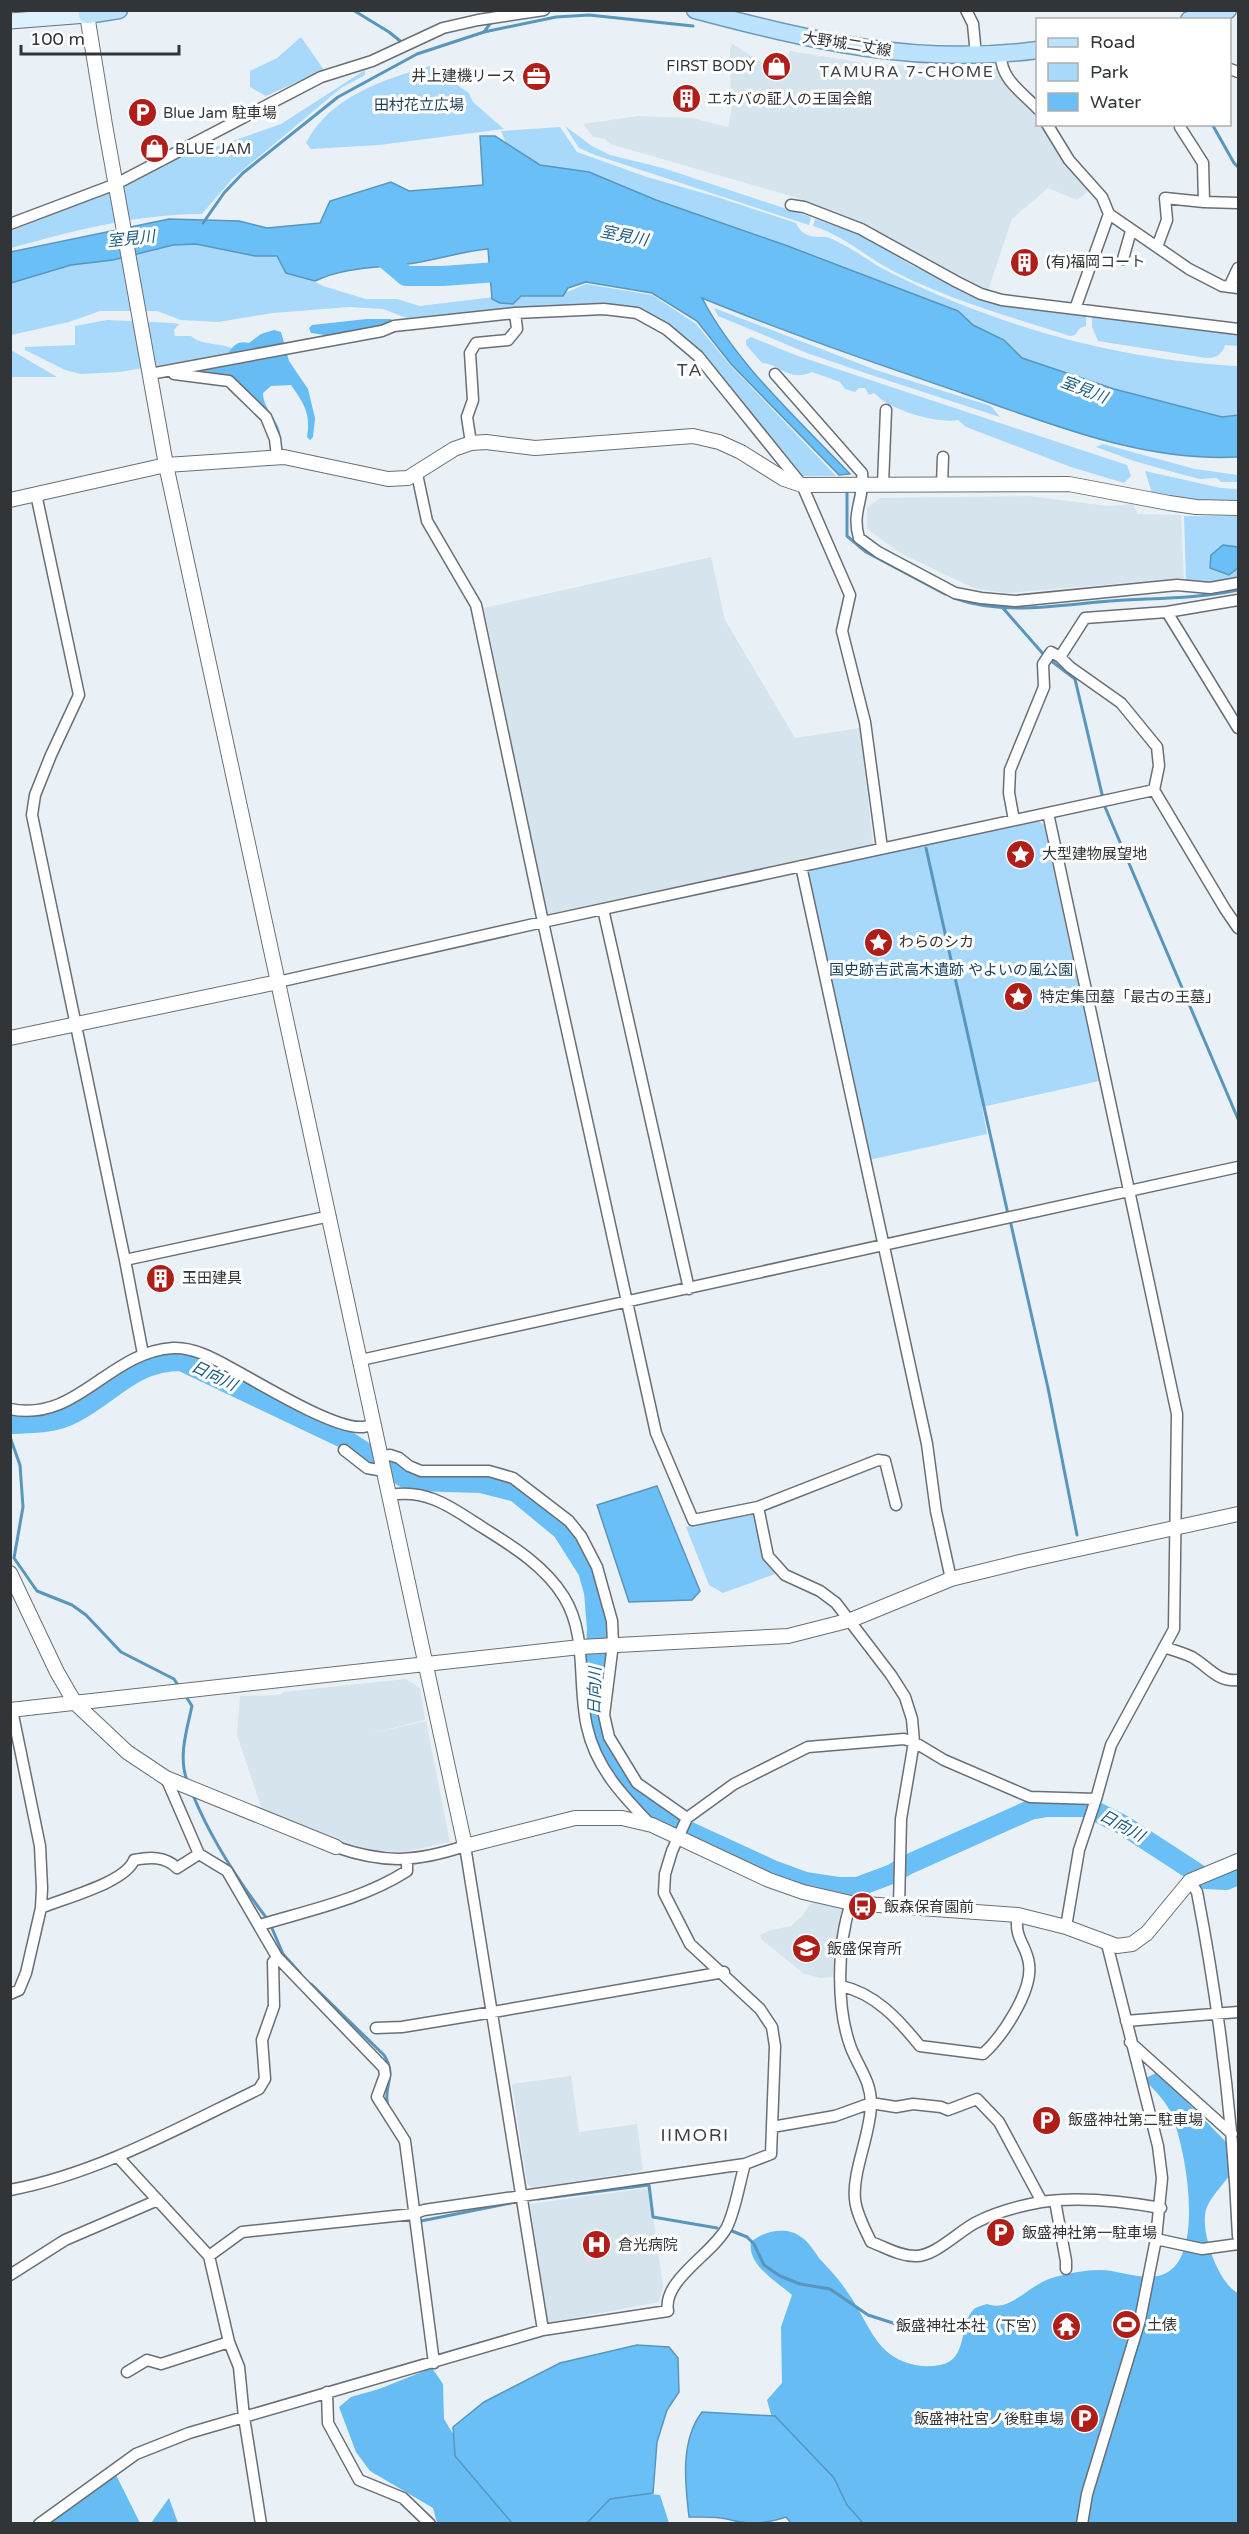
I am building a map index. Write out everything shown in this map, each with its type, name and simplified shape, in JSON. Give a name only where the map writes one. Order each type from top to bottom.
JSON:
[{"type":"main road","points":[[10,21],[119,10]]},
{"type":"main road","points":[[1197,18],[1228,10]]},
{"type":"main road","name":"大野城二丈線","points":[[696,11],[773,31],[858,48],[933,55],[1001,54],[1036,50]]},
{"type":"street","points":[[10,224],[116,184],[321,77],[372,61],[443,28],[544,10]]},
{"type":"street","points":[[966,10],[973,24],[976,55]]},
{"type":"street","points":[[87,13],[116,184],[154,372],[166,465],[465,1846],[494,2012],[543,2331]]},
{"type":"street","points":[[1001,54],[1001,63],[1011,84],[1036,107]]},
{"type":"street","points":[[1048,126],[1069,160],[1102,197],[1109,214],[1131,231],[1189,269],[1234,288],[1239,268]]},
{"type":"street","points":[[1180,127],[1203,163],[1204,202]]},
{"type":"street","points":[[1157,247],[1167,220],[1165,198],[1238,204]]},
{"type":"street","points":[[791,205],[804,207],[861,229],[981,294],[1021,303],[1239,329]]},
{"type":"street","points":[[1075,309],[1109,214]]},
{"type":"street","points":[[1123,259],[1131,231]]},
{"type":"street","points":[[154,372],[382,332],[394,326],[515,313],[615,310],[637,313],[666,329],[698,356],[802,485],[850,595],[842,631],[865,722],[882,848]]},
{"type":"street","points":[[471,443],[466,417],[473,400],[470,353],[476,343],[508,340],[517,329],[515,313]]},
{"type":"street","points":[[154,372],[229,381],[266,417],[274,439],[277,457]]},
{"type":"street","points":[[775,374],[862,473],[862,495],[856,509],[856,528],[859,538],[878,552],[955,593],[1015,601],[1177,585],[1210,588],[1239,583]]},
{"type":"street","points":[[883,484],[886,410]]},
{"type":"street","points":[[10,500],[166,465],[284,457],[388,479],[408,478],[454,449],[471,443],[486,442],[535,448],[693,436],[719,442],[741,452],[784,479],[802,485],[1069,484],[1196,507],[1239,508]]},
{"type":"street","points":[[942,484],[943,457]]},
{"type":"street","points":[[417,474],[427,521],[476,605],[543,922],[656,1433],[693,1520],[758,1507],[842,1472],[878,1460],[885,1461],[896,1505]]},
{"type":"street","points":[[36,494],[79,695],[35,795],[32,815],[77,1023],[143,1354]]},
{"type":"street","points":[[1014,820],[1009,793],[1010,770],[1044,687],[1043,664],[1055,655],[1085,618],[1167,612],[1239,600]]},
{"type":"street","points":[[1167,612],[1239,728]]},
{"type":"street","points":[[1055,655],[1122,703],[1156,747],[1159,766],[1154,790],[1225,909],[1239,928]]},
{"type":"street","points":[[10,1038],[278,982],[543,922],[1154,790]]},
{"type":"street","points":[[1048,813],[1131,1191],[1177,1414],[1174,1629],[1112,1745],[1091,1816],[1078,1850],[1066,1927]]},
{"type":"street","points":[[801,866],[927,1444],[936,1511],[951,1579]]},
{"type":"street","points":[[603,909],[689,1289]]},
{"type":"street","points":[[361,1360],[1239,1167]]},
{"type":"street","points":[[125,1260],[330,1215]]},
{"type":"street","points":[[10,1409],[29,1411],[60,1405],[73,1399],[121,1364],[143,1354],[173,1348],[188,1348],[217,1360],[297,1403],[342,1424],[361,1427],[375,1424]]},
{"type":"street","points":[[344,1450],[367,1468],[384,1471]]},
{"type":"street","points":[[382,1455],[399,1458],[409,1466],[421,1471],[489,1472],[513,1478],[569,1521],[581,1536],[597,1567],[612,1621],[604,1715],[609,1737],[637,1783],[687,1818]]},
{"type":"street","points":[[390,1495],[423,1494],[443,1502],[543,1569],[565,1598],[582,1647],[586,1726],[594,1750],[610,1780],[652,1825]]},
{"type":"street","points":[[758,1507],[768,1556],[785,1575],[820,1591],[836,1603],[851,1620],[905,1697],[912,1719],[914,1742],[901,1819],[899,1906]]},
{"type":"street","points":[[10,1994],[19,1990],[26,1973],[41,1908],[40,1846],[11,1710],[609,1644],[788,1636],[851,1620],[951,1579],[1239,1514]]},
{"type":"street","points":[[10,1573],[57,1672],[75,1703],[127,1752],[166,1778],[362,1856],[407,1860],[435,1856],[549,1823],[575,1818],[622,1818],[652,1825],[769,1880],[803,1892],[851,1904],[1018,1915],[1066,1927],[1117,1946],[1132,1944],[1147,1933],[1192,1880],[1239,1861]]},
{"type":"street","points":[[1164,1647],[1193,1658],[1215,1676],[1228,1681],[1239,1680]]},
{"type":"street","points":[[209,2256],[242,2232],[413,2214],[745,2164],[771,2154],[775,2046],[772,2027],[760,2009],[724,1972],[690,1944],[664,1893],[665,1874],[687,1818],[734,1784],[808,1747],[904,1739],[914,1742],[944,1760],[1030,1797],[1096,1799]]},
{"type":"street","points":[[166,1778],[199,1854],[227,1871],[277,1958],[384,2068],[385,2075],[377,2097],[405,2141],[434,2363]]},
{"type":"street","points":[[41,1908],[122,1874],[131,1868],[134,1860],[160,1858],[171,1862],[177,1868],[199,1854]]},
{"type":"street","points":[[260,1925],[355,1897],[389,1882],[407,1870],[407,1860]]},
{"type":"street","points":[[1192,1880],[1197,1892],[1219,2014],[1232,2134],[1239,2236]]},
{"type":"street","points":[[851,1904],[843,1935],[839,1972],[846,2029],[852,2050],[865,2073],[871,2103],[855,2199],[871,2242],[902,2254],[917,2256],[932,2251],[974,2223],[1042,2202],[1092,2200],[1161,2208]]},
{"type":"street","points":[[841,1986],[859,1990],[883,2008],[899,2021],[920,2046],[983,2054],[997,2041],[1019,2003],[1026,1984],[1029,1964],[1016,1927],[1018,1915]]},
{"type":"street","points":[[1082,2523],[1087,2494],[1140,2319],[1161,2208],[1162,2178],[1158,2146],[1107,1944]]},
{"type":"street","points":[[10,2190],[45,2184],[118,2157],[259,2089],[265,2079],[262,2040],[274,2007],[273,1962],[277,1958]]},
{"type":"street","points":[[376,2028],[494,2012],[724,1972]]},
{"type":"street","points":[[1126,2021],[1239,2012]]},
{"type":"street","points":[[1130,2042],[1232,2134]]},
{"type":"street","points":[[772,2127],[818,2121],[871,2103],[896,2107],[913,2104],[948,2110],[977,2099],[999,2122],[1042,2202]]},
{"type":"street","points":[[118,2157],[209,2256],[229,2342],[239,2367],[244,2417],[261,2523]]},
{"type":"street","points":[[39,2523],[136,2454],[189,2433],[543,2331],[668,2311],[666,2301],[673,2286],[692,2268],[727,2227],[745,2164]]},
{"type":"street","points":[[10,2275],[65,2240],[158,2200]]},
{"type":"street","points":[[1055,2201],[1066,2269]]},
{"type":"street","points":[[1156,2239],[1202,2249],[1239,2244]]},
{"type":"street","points":[[127,2372],[147,2360],[162,2364],[229,2342]]},
{"type":"street","points":[[327,2392],[328,2423],[359,2480],[403,2498],[430,2523]]},
{"type":"shaded area","points":[[732,44],[783,75],[790,51],[858,62],[949,70],[999,68],[1011,91],[1036,116],[1036,126],[1044,126],[1088,185],[1089,191],[1077,200],[1048,188],[1012,219],[988,291],[845,217],[801,199],[610,144],[605,139],[593,137],[583,124],[638,116],[692,118],[728,127],[731,112],[730,49]]},
{"type":"shaded area","points":[[367,319],[391,319],[395,323],[331,336],[311,333],[309,328],[312,325]]},
{"type":"shaded area","points":[[274,330],[281,332],[289,361],[308,389],[315,418],[313,437],[310,440],[307,437],[308,421],[305,409],[291,385],[271,386],[263,393],[266,406],[279,430],[280,444],[274,432],[239,388],[193,373],[192,370],[218,362],[239,343],[249,343],[261,334]]},
{"type":"shaded area","points":[[1029,496],[1109,506],[1133,504],[1138,514],[1181,515],[1184,578],[1008,593],[976,589],[902,554],[867,529],[867,508],[880,498]]},
{"type":"shaded area","points":[[711,557],[725,620],[795,738],[860,728],[873,844],[547,915],[484,608]]},
{"type":"shaded area","points":[[406,1679],[420,1688],[425,1720],[365,1735],[426,1721],[450,1842],[404,1852],[369,1851],[262,1810],[237,1735],[240,1696],[280,1695],[283,1692]]},
{"type":"shaded area","name":"飯盛保育所","points":[[813,1900],[843,1907],[839,1921],[833,1977],[821,1978],[804,1974],[761,1939],[760,1935],[771,1930],[791,1926],[802,1916]]},
{"type":"shaded area","points":[[1158,2072],[1227,2143],[1231,2173],[1207,2207],[1205,2228],[1212,2254],[1223,2279],[1238,2293],[1238,2523],[850,2524],[778,2440],[767,2400],[782,2383],[781,2327],[792,2295],[758,2265],[753,2258],[751,2242],[775,2231],[789,2232],[804,2239],[845,2288],[882,2347],[902,2361],[925,2366],[949,2362],[955,2356],[969,2316],[974,2309],[980,2306],[1004,2305],[1036,2285],[1066,2274],[1094,2270],[1152,2277],[1168,2272],[1179,2260],[1186,2242],[1189,2220],[1188,2195],[1186,2170],[1176,2126],[1168,2107],[1144,2079]]},
{"type":"shaded area","points":[[571,2076],[579,2132],[637,2124],[643,2171],[532,2188],[527,2184],[512,2084]]},
{"type":"shaded area","name":"倉光病院","points":[[649,2188],[663,2286],[659,2302],[548,2323],[530,2204]]},
{"type":"shaded area","points":[[432,2368],[443,2384],[444,2419],[461,2447],[520,2523],[437,2523],[433,2508],[370,2471],[356,2452],[339,2407],[351,2397],[379,2389]]},
{"type":"shaded area","points":[[116,2475],[140,2523],[41,2524],[69,2510]]},
{"type":"shaded area","points":[[613,2490],[660,2495],[669,2523],[555,2524]]},
{"type":"shaded area","points":[[169,2498],[178,2523],[151,2523]]},
{"type":"green space","points":[[301,37],[324,70],[266,96],[250,87],[250,71],[277,58]]},
{"type":"green space","name":"田村花立広場","points":[[430,66],[469,93],[473,102],[504,129],[379,145],[311,149],[306,143],[329,113],[359,92],[394,77]]},
{"type":"green space","points":[[365,70],[365,75],[341,88],[232,179],[202,214],[129,220],[11,248],[11,231],[132,182],[207,140],[216,147],[281,124]]},
{"type":"green space","points":[[565,126],[592,146],[610,155],[663,168],[811,217],[809,225],[595,155],[579,148]]},
{"type":"green space","points":[[560,127],[577,152],[647,177],[796,223],[805,234],[832,239],[886,271],[975,310],[1061,338],[1105,348],[1149,357],[1238,366],[1238,418],[1228,420],[1152,409],[536,168],[508,148],[501,131]]},
{"type":"green space","points":[[815,219],[861,234],[911,265],[993,304],[1086,315],[1086,326],[1080,328],[1075,335],[1070,336],[936,291],[893,271],[834,235],[813,226]]},
{"type":"green space","points":[[195,239],[281,252],[290,269],[323,286],[366,299],[397,299],[420,306],[518,294],[565,293],[586,284],[652,295],[696,324],[730,365],[836,476],[802,476],[711,365],[679,333],[655,317],[628,309],[552,306],[412,320],[383,309],[349,307],[273,313],[218,322],[181,320],[157,311],[100,311],[69,322],[11,335],[11,277]]},
{"type":"green space","points":[[714,308],[876,370],[991,406],[1000,417],[807,353],[718,316]]},
{"type":"green space","points":[[1092,315],[1238,332],[1238,346],[1225,345],[1218,355],[1206,358],[1098,341],[1092,327]]},
{"type":"green space","points":[[107,320],[179,324],[174,330],[175,336],[191,336],[200,341],[227,346],[232,348],[234,355],[208,357],[120,372],[81,374],[65,370],[25,350],[25,347],[75,345],[75,326]]},
{"type":"green space","points":[[751,337],[798,356],[1127,465],[1131,476],[1124,483],[1071,467],[966,427],[958,420],[926,418],[902,410],[890,405],[874,393],[869,395],[865,388],[859,388],[855,392],[845,389],[840,382],[812,372],[804,375],[791,374],[762,363],[746,345],[746,340]]},
{"type":"green space","points":[[11,350],[57,377],[11,377]]},
{"type":"green space","points":[[1103,444],[1195,469],[1238,475],[1238,482],[1221,482],[1217,478],[1200,479],[1134,461],[1096,447]]},
{"type":"green space","points":[[1145,471],[1221,488],[1238,489],[1238,501],[1193,500],[1152,493]]},
{"type":"green space","points":[[1184,516],[1238,516],[1238,577],[1213,584],[1186,582]]},
{"type":"green space","name":"国史跡吉武高木遺跡 やよいの風公園","points":[[1037,820],[1044,825],[1099,1081],[982,1107],[987,1134],[869,1160],[806,874],[810,869]]},
{"type":"green space","points":[[749,1513],[756,1516],[775,1574],[723,1593],[709,1585],[686,1527]]},
{"type":"water","points":[[480,136],[495,136],[540,165],[589,172],[656,200],[785,245],[958,311],[973,325],[1004,340],[1022,358],[1114,389],[1222,417],[1238,415],[1238,457],[1202,457],[1167,453],[1097,439],[864,359],[702,298],[716,323],[750,369],[850,474],[839,475],[731,364],[697,321],[652,293],[586,282],[568,288],[563,296],[521,296],[513,304],[500,303],[492,299],[488,249],[415,263],[351,270],[315,281],[286,273],[277,256],[255,256],[196,244],[173,245],[113,260],[71,265],[11,283],[10,252],[169,219],[239,221],[267,228],[320,223],[330,201],[391,182],[409,191],[483,185]]},
{"type":"water","points":[[1223,545],[1238,547],[1238,568],[1229,575],[1210,568],[1211,555]]},
{"type":"water","points":[[657,1486],[700,1591],[692,1600],[629,1602],[597,1505]]},
{"type":"water","points":[[637,2345],[669,2347],[678,2358],[679,2392],[667,2410],[657,2442],[653,2493],[610,2499],[587,2523],[512,2523],[455,2456],[453,2427],[484,2402],[560,2363]]},
{"type":"water","points":[[702,2412],[775,2416],[834,2478],[847,2505],[863,2523],[791,2523],[786,2517],[749,2523],[718,2517],[689,2517],[686,2490],[687,2449],[695,2423]]},
{"type":"waterway","points":[[353,10],[404,44]]},
{"type":"waterway","points":[[484,32],[556,17],[589,15],[693,26]]},
{"type":"waterway","points":[[203,223],[224,193],[243,173],[338,97],[417,54],[484,32],[492,21]]},
{"type":"waterway","points":[[1213,126],[1238,167]]},
{"type":"waterway","name":"室見川","points":[[371,254],[381,255],[406,276],[497,272],[514,262]]},
{"type":"waterway","points":[[847,490],[847,536],[866,552],[945,594]]},
{"type":"waterway","points":[[954,598],[992,607],[1032,608],[1190,597],[1238,590]]},
{"type":"waterway","points":[[1002,607],[1045,656]]},
{"type":"waterway","points":[[1050,660],[1075,679],[1105,807],[1238,1119]]},
{"type":"waterway","points":[[926,848],[1008,1214]]},
{"type":"waterway","points":[[1010,1220],[1048,1388],[1077,1535]]},
{"type":"waterway","name":"日向川","points":[[10,1424],[43,1422],[66,1417],[136,1372],[164,1362],[181,1361],[345,1439],[403,1477],[414,1481],[481,1483],[516,1492],[562,1530],[588,1571],[594,1592],[597,1629],[593,1711],[596,1736],[603,1755],[615,1774],[660,1818],[775,1871],[805,1882],[838,1887],[857,1887],[892,1874],[909,1864],[1030,1810],[1047,1807],[1087,1807],[1123,1825],[1206,1879],[1226,1880],[1238,1875]]},
{"type":"waterway","points":[[10,1437],[20,1465],[23,1507],[14,1558],[37,1591],[72,1605],[86,1615],[121,1652],[174,1679],[179,1687]]},
{"type":"waterway","points":[[185,1695],[192,1706],[183,1753],[187,1780]]},
{"type":"waterway","points":[[193,1795],[226,1860],[268,1920]]},
{"type":"waterway","points":[[271,1926],[283,1954],[300,1973]]},
{"type":"waterway","points":[[311,1984],[384,2055],[390,2069],[388,2106]]},
{"type":"waterway","points":[[538,2199],[649,2185],[653,2217],[717,2228]]},
{"type":"waterway","points":[[421,2221],[511,2203]]},
{"type":"waterway","points":[[732,2231],[747,2237],[754,2244],[764,2265],[780,2276],[800,2284],[830,2289],[868,2315],[896,2324]]},
{"type":"place","name":"FIRST BODY","points":[[776,66]]},
{"type":"place","name":"井上建機リース","points":[[537,76]]},
{"type":"place","name":"エホバの証人の王国会館","points":[[686,99]]},
{"type":"place","name":"Blue Jam 駐車場","points":[[142,113]]},
{"type":"place","name":"BLUE JAM","points":[[154,149]]},
{"type":"place","name":"(有)福岡コート","points":[[1025,262]]},
{"type":"place","name":"大型建物展望地","points":[[1021,854]]},
{"type":"place","name":"わらのシカ","points":[[878,942]]},
{"type":"place","name":"特定集団墓「最古の王墓」","points":[[1019,997]]},
{"type":"place","name":"玉田建具","points":[[161,1278]]},
{"type":"place","name":"飯森保育園前","points":[[863,1907]]},
{"type":"place","name":"飯盛保育所","points":[[806,1949]]},
{"type":"place","name":"飯盛神社第二駐車場","points":[[1047,2120]]},
{"type":"place","name":"飯盛神社第一駐車場","points":[[1001,2233]]},
{"type":"place","name":"倉光病院","points":[[597,2245]]},
{"type":"place","name":"土俵","points":[[1126,2325]]},
{"type":"place","name":"飯盛神社本社（下宮）","points":[[1067,2326]]},
{"type":"place","name":"飯盛神社宮ノ後駐車場","points":[[1085,2419]]},
{"type":"district","name":"TAMURA 7-CHOME","points":[[907,72]]},
{"type":"district","name":"TA","points":[[690,370]]},
{"type":"district","name":"IIMORI","points":[[695,2135]]}]
